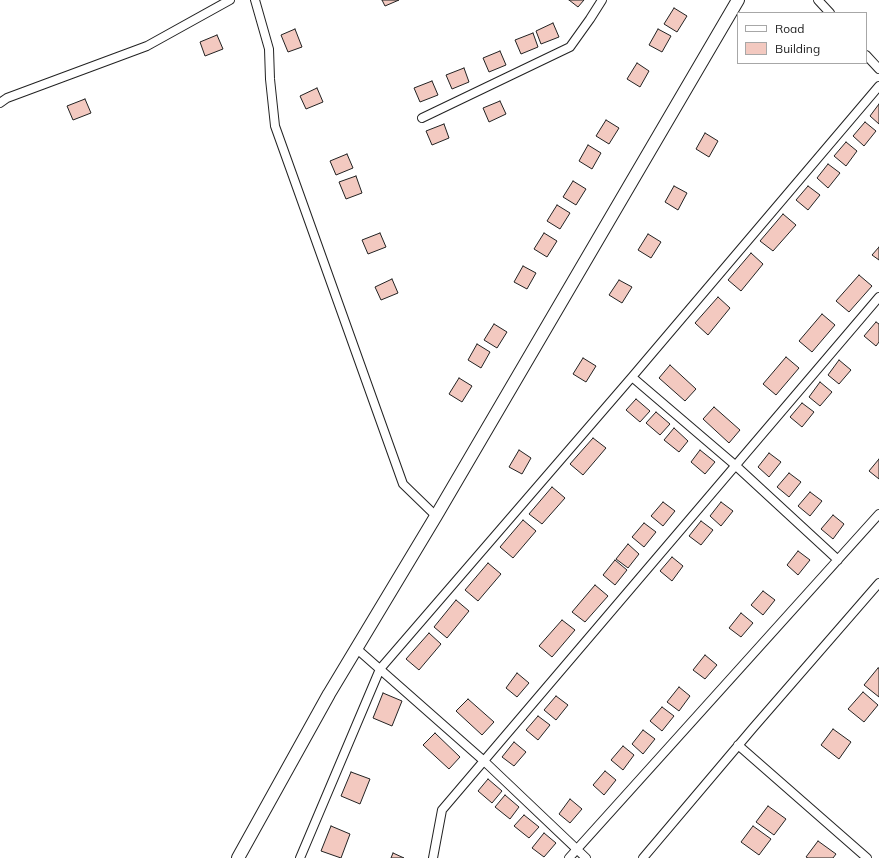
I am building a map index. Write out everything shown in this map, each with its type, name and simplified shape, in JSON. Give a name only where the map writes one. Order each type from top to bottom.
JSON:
[{"type":"main road","points":[[238,858],[329,694],[436,516],[738,0]]},
{"type":"street","points":[[0,103],[7,98],[147,46],[230,0]]},
{"type":"street","points":[[254,0],[269,49],[270,79],[278,133],[403,484],[436,516]]},
{"type":"street","points":[[422,118],[570,46],[602,0]]},
{"type":"street","points":[[818,0],[829,12]]},
{"type":"street","points":[[867,56],[879,69]]},
{"type":"street","points":[[300,858],[380,669],[632,377],[879,86]]},
{"type":"street","points":[[433,858],[442,810],[879,297]]},
{"type":"street","points":[[632,377],[735,465],[838,560]]},
{"type":"street","points":[[570,858],[879,514]]},
{"type":"street","points":[[643,858],[738,745],[879,583]]},
{"type":"street","points":[[357,649],[484,761],[586,858]]},
{"type":"street","points":[[738,745],[866,858]]},
{"type":"building","points":[[382,0],[399,0],[385,6]]},
{"type":"building","points":[[569,0],[584,0],[578,7]]},
{"type":"building","points":[[674,8],[687,16],[677,32],[664,24]]},
{"type":"building","points":[[553,23],[559,37],[541,44],[536,31]]},
{"type":"building","points":[[295,29],[302,47],[288,52],[281,35]]},
{"type":"building","points":[[658,29],[671,36],[662,52],[649,45]]},
{"type":"building","points":[[533,33],[538,47],[521,54],[515,40]]},
{"type":"building","points":[[217,35],[223,49],[205,56],[200,42]]},
{"type":"building","points":[[500,51],[506,65],[489,72],[483,58]]},
{"type":"building","points":[[637,63],[649,71],[640,87],[627,79]]},
{"type":"building","points":[[464,68],[469,82],[452,89],[446,75]]},
{"type":"building","points":[[432,81],[438,95],[420,102],[414,88]]},
{"type":"building","points":[[317,88],[323,102],[306,109],[300,96]]},
{"type":"building","points":[[85,99],[91,113],[73,120],[67,106]]},
{"type":"building","points":[[500,101],[506,114],[489,122],[483,108]]},
{"type":"building","points":[[879,104],[879,124],[870,116]]},
{"type":"building","points":[[606,120],[619,128],[609,144],[596,136]]},
{"type":"building","points":[[865,122],[876,131],[864,146],[853,136]]},
{"type":"building","points":[[444,124],[449,138],[432,145],[426,131]]},
{"type":"building","points":[[705,133],[718,141],[709,157],[696,149]]},
{"type":"building","points":[[846,142],[857,151],[846,166],[834,156]]},
{"type":"building","points":[[588,145],[601,153],[592,169],[579,161]]},
{"type":"building","points":[[347,154],[353,168],[336,175],[330,161]]},
{"type":"building","points":[[828,164],[840,173],[828,188],[817,178]]},
{"type":"building","points":[[356,176],[362,193],[346,199],[339,182]]},
{"type":"building","points":[[573,181],[586,189],[576,205],[563,197]]},
{"type":"building","points":[[674,186],[687,193],[678,210],[665,202]]},
{"type":"building","points":[[808,186],[820,195],[808,210],[796,200]]},
{"type":"building","points":[[557,205],[570,213],[560,229],[547,221]]},
{"type":"building","points":[[783,214],[796,225],[773,251],[760,241]]},
{"type":"building","points":[[380,233],[386,247],[368,254],[362,240]]},
{"type":"building","points":[[544,233],[557,241],[547,257],[534,249]]},
{"type":"building","points":[[648,234],[661,242],[651,258],[638,250]]},
{"type":"building","points":[[879,247],[879,260],[872,255]]},
{"type":"building","points":[[751,253],[763,264],[741,291],[728,280]]},
{"type":"building","points":[[523,266],[536,273],[527,289],[514,282]]},
{"type":"building","points":[[859,275],[872,286],[849,312],[836,301]]},
{"type":"building","points":[[392,279],[398,293],[381,300],[375,287]]},
{"type":"building","points":[[619,280],[632,287],[622,303],[609,295]]},
{"type":"building","points":[[718,297],[730,308],[708,335],[695,323]]},
{"type":"building","points":[[822,314],[835,325],[812,352],[799,341]]},
{"type":"building","points":[[876,322],[879,324],[879,342],[876,346],[864,336]]},
{"type":"building","points":[[494,324],[507,332],[497,348],[484,340]]},
{"type":"building","points":[[477,344],[490,352],[481,368],[468,360]]},
{"type":"building","points":[[786,357],[799,368],[776,395],[763,384]]},
{"type":"building","points":[[583,358],[596,366],[586,382],[573,374]]},
{"type":"building","points":[[839,360],[851,370],[839,384],[828,375]]},
{"type":"building","points":[[670,365],[696,389],[685,401],[659,378]]},
{"type":"building","points":[[459,378],[472,386],[462,402],[449,394]]},
{"type":"building","points":[[820,382],[832,392],[820,406],[809,397]]},
{"type":"building","points":[[636,399],[650,411],[640,422],[626,410]]},
{"type":"building","points":[[802,403],[814,412],[802,427],[790,417]]},
{"type":"building","points":[[714,407],[740,430],[729,443],[703,419]]},
{"type":"building","points":[[656,412],[670,424],[660,435],[646,423]]},
{"type":"building","points":[[674,428],[688,441],[679,452],[664,440]]},
{"type":"building","points":[[593,438],[606,448],[583,475],[570,464]]},
{"type":"building","points":[[519,450],[531,458],[522,474],[509,467]]},
{"type":"building","points":[[700,450],[715,462],[705,474],[691,462]]},
{"type":"building","points":[[769,453],[781,462],[769,477],[758,467]]},
{"type":"building","points":[[879,459],[879,479],[869,471]]},
{"type":"building","points":[[789,473],[801,482],[789,497],[777,487]]},
{"type":"building","points":[[552,487],[565,498],[542,524],[529,514]]},
{"type":"building","points":[[810,492],[822,501],[810,516],[798,506]]},
{"type":"building","points":[[663,502],[675,511],[663,526],[651,516]]},
{"type":"building","points":[[721,502],[733,511],[721,526],[710,516]]},
{"type":"building","points":[[833,515],[844,524],[833,539],[821,529]]},
{"type":"building","points":[[523,520],[536,531],[513,558],[500,547]]},
{"type":"building","points":[[701,521],[713,530],[701,545],[689,536]]},
{"type":"building","points":[[644,523],[656,532],[644,547],[632,537]]},
{"type":"building","points":[[628,544],[639,554],[628,568],[616,559]]},
{"type":"building","points":[[798,551],[810,560],[798,575],[787,565]]},
{"type":"building","points":[[672,557],[683,566],[672,581],[660,571]]},
{"type":"building","points":[[615,560],[627,570],[615,585],[603,575]]},
{"type":"building","points":[[488,563],[501,574],[478,601],[465,590]]},
{"type":"building","points":[[595,585],[608,596],[585,622],[572,612]]},
{"type":"building","points":[[763,591],[775,600],[763,615],[751,605]]},
{"type":"building","points":[[456,600],[469,611],[447,638],[434,627]]},
{"type":"building","points":[[741,613],[753,623],[741,637],[729,628]]},
{"type":"building","points":[[562,620],[575,630],[552,657],[539,646]]},
{"type":"building","points":[[429,633],[441,644],[419,670],[406,659]]},
{"type":"building","points":[[705,655],[717,665],[705,679],[693,670]]},
{"type":"building","points":[[879,668],[879,697],[864,685]]},
{"type":"building","points":[[517,673],[529,683],[517,697],[506,688]]},
{"type":"building","points":[[679,687],[690,696],[679,711],[667,702]]},
{"type":"building","points":[[863,692],[878,705],[864,722],[848,709]]},
{"type":"building","points":[[383,693],[402,701],[392,726],[373,718]]},
{"type":"building","points":[[556,696],[568,705],[556,720],[544,710]]},
{"type":"building","points":[[468,699],[494,722],[482,735],[456,711]]},
{"type":"building","points":[[662,707],[674,716],[662,731],[650,721]]},
{"type":"building","points":[[538,716],[550,725],[538,740],[526,730]]},
{"type":"building","points":[[833,729],[851,742],[839,759],[821,745]]},
{"type":"building","points":[[643,730],[655,739],[643,754],[632,744]]},
{"type":"building","points":[[435,733],[460,757],[449,769],[423,745]]},
{"type":"building","points":[[514,742],[526,752],[514,766],[502,757]]},
{"type":"building","points":[[623,746],[634,755],[623,770],[611,760]]},
{"type":"building","points":[[605,771],[616,780],[604,795],[593,785]]},
{"type":"building","points":[[351,772],[370,779],[360,804],[341,796]]},
{"type":"building","points":[[488,779],[502,791],[492,803],[478,791]]},
{"type":"building","points":[[505,795],[519,807],[510,819],[495,807]]},
{"type":"building","points":[[570,799],[582,809],[570,823],[559,814]]},
{"type":"building","points":[[768,806],[786,819],[774,835],[756,822]]},
{"type":"building","points":[[524,815],[539,827],[529,838],[514,826]]},
{"type":"building","points":[[331,826],[350,834],[341,858],[321,851]]},
{"type":"building","points":[[753,826],[771,839],[759,855],[741,842]]},
{"type":"building","points":[[544,833],[556,843],[544,857],[532,848]]},
{"type":"building","points":[[818,841],[836,854],[833,858],[806,857]]},
{"type":"building","points":[[393,853],[404,858],[391,858]]}]
